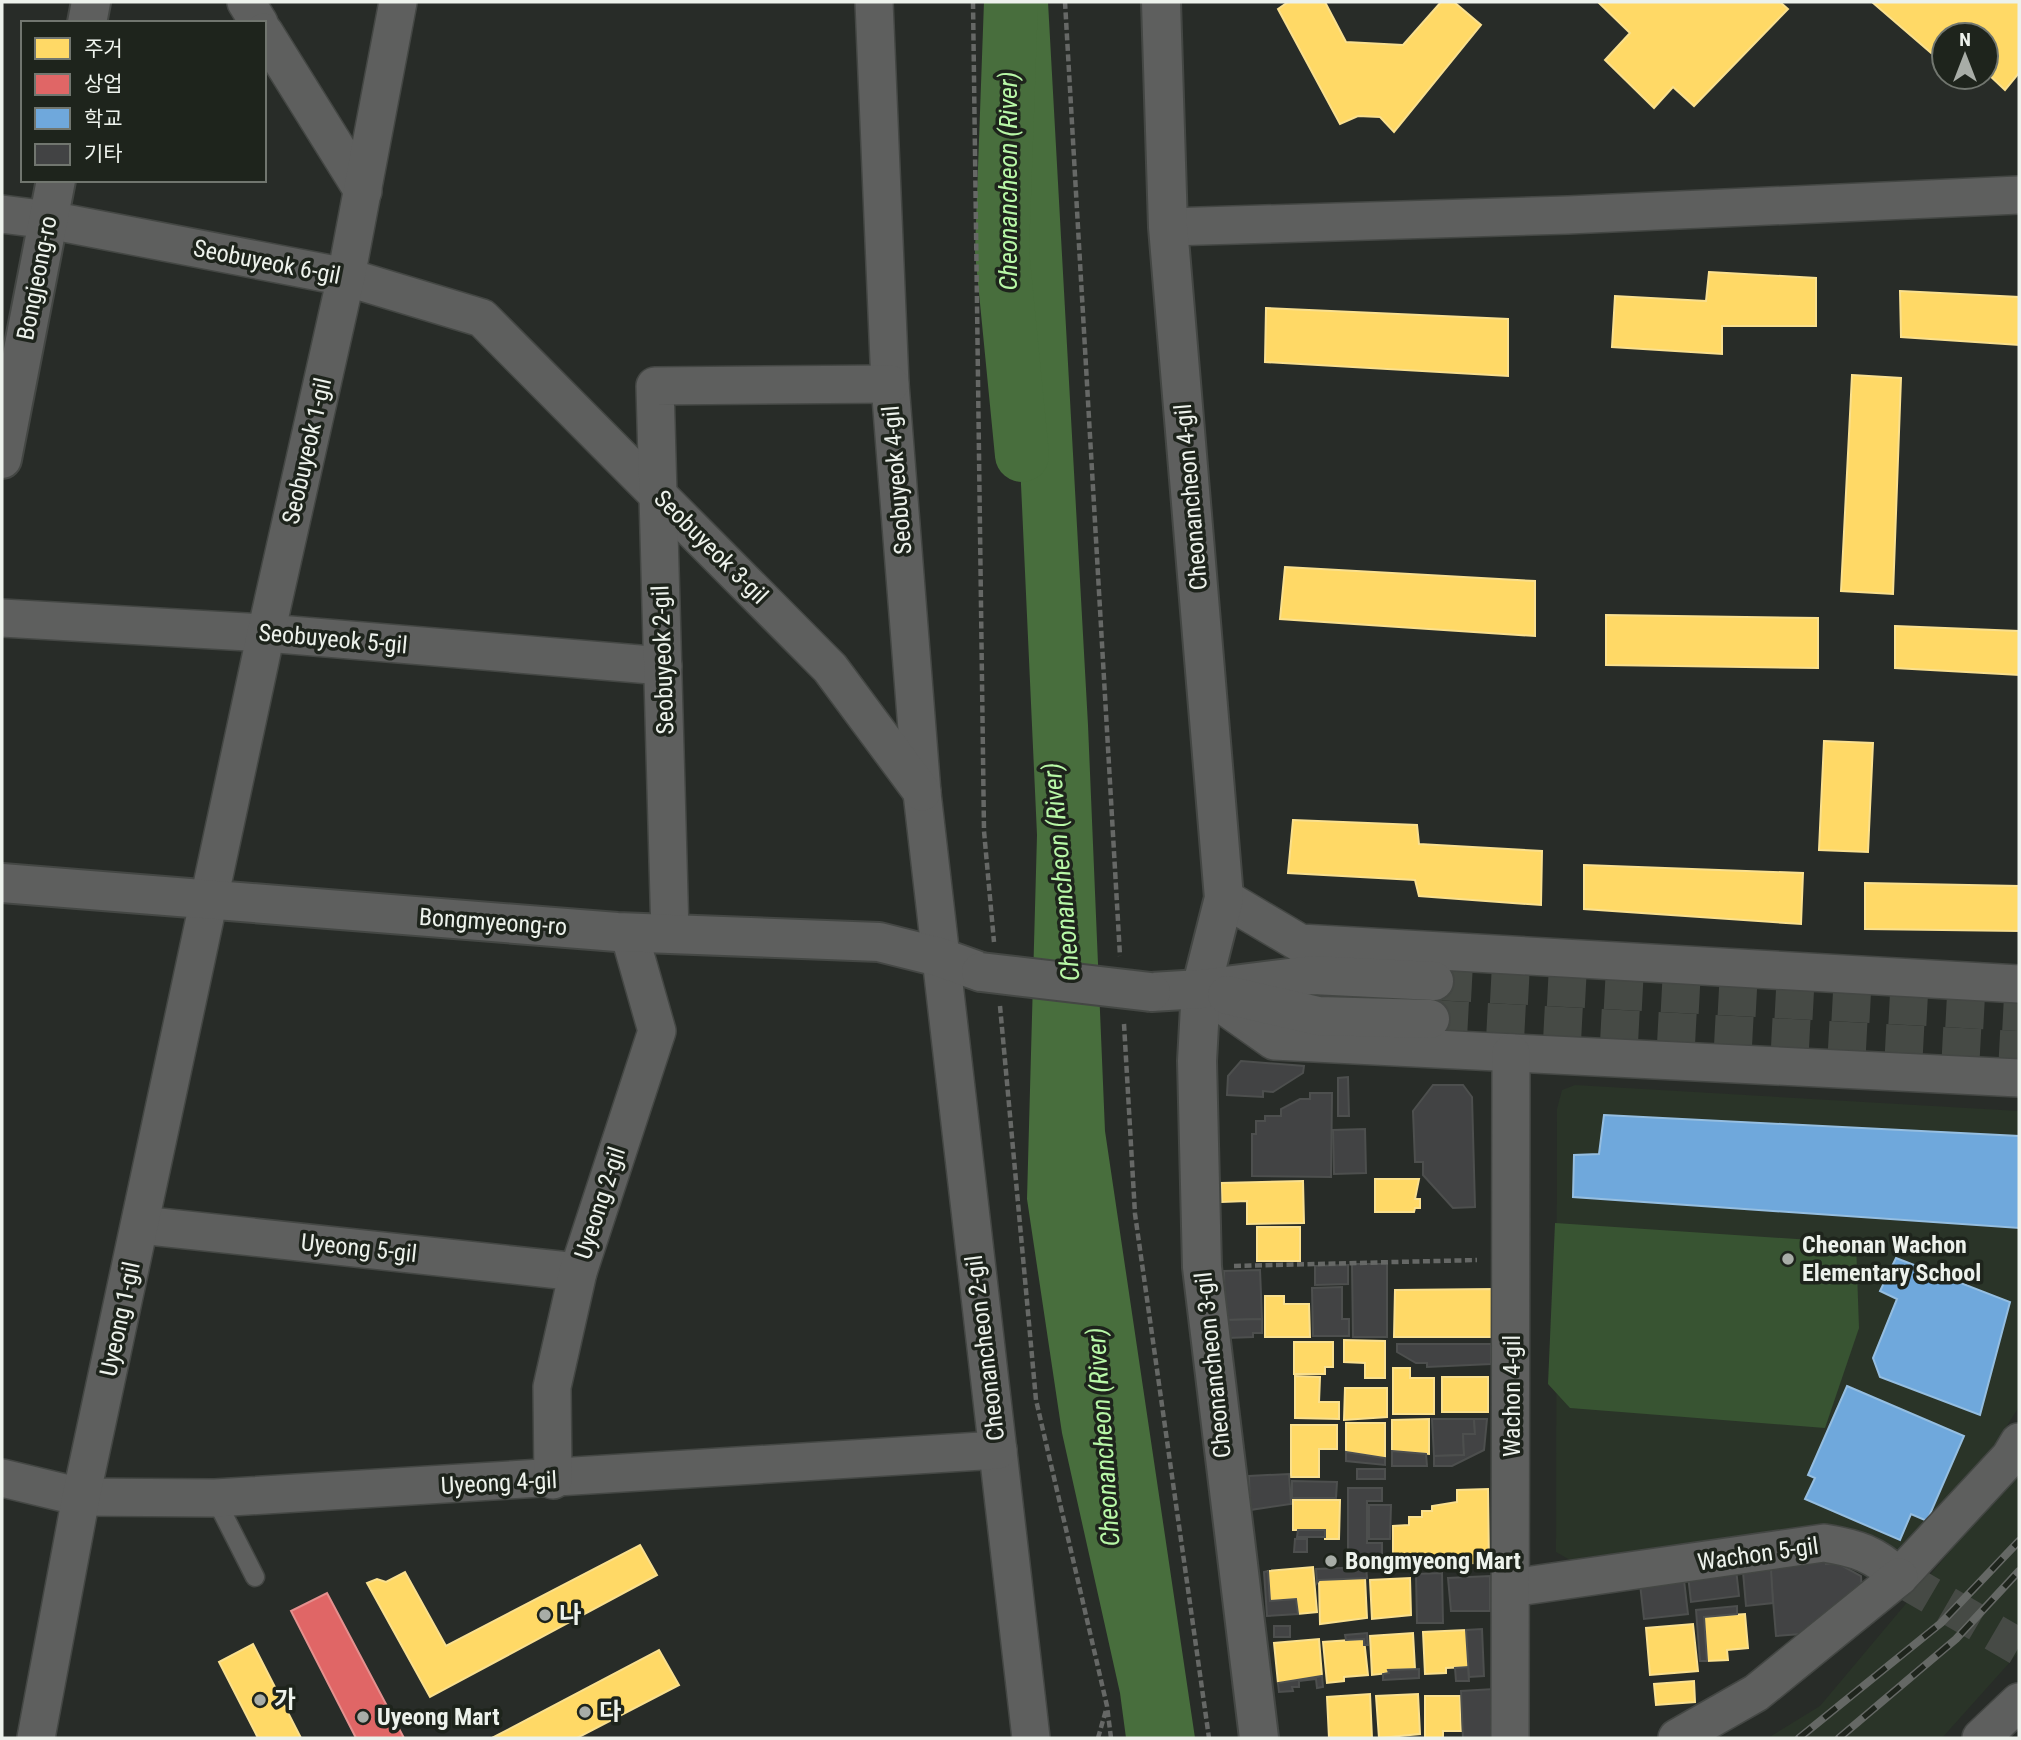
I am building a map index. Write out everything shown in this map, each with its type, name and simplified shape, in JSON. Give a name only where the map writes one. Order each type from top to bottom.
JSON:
[{"type":"street","points":[[87,21],[91,2]]},
{"type":"street","points":[[246,2],[258,21]]},
{"type":"street","name":"Seobuyeok 1-gil","points":[[211,900],[266,633],[346,277],[398,2]]},
{"type":"street","name":"Seobuyeok 4-gil","points":[[874,2],[890,384],[922,793],[939,957]]},
{"type":"street","name":"Cheonancheon 4-gil","points":[[1161,2],[1168,227],[1224,898],[1201,989]]},
{"type":"street","points":[[266,35],[363,191]]},
{"type":"street","name":"Bongjeong-ro","points":[[2,459],[56,182]]},
{"type":"street","points":[[1168,227],[1568,215],[2019,195]]},
{"type":"street","name":"Seobuyeok 6-gil","points":[[2,214],[48,220],[346,277],[482,317]]},
{"type":"street","name":"Seobuyeok 3-gil","points":[[482,317],[831,668],[922,793]]},
{"type":"street","name":"Seobuyeok 2-gil","points":[[670,934],[655,386],[890,384]]},
{"type":"street","name":"Seobuyeok 5-gil","points":[[2,618],[266,633],[663,666]]},
{"type":"street","name":"Bongmyeong-ro","points":[[2,883],[629,933],[879,942],[939,957],[992,975],[1151,992],[1201,989]]},
{"type":"street","points":[[1224,898],[1300,943],[2019,984]]},
{"type":"street","name":"Uyeong 1-gil","points":[[36,1738],[81,1497],[211,900]]},
{"type":"street","name":"Uyeong 2-gil","points":[[553,1480],[552,1387],[578,1272],[657,1031],[629,933]]},
{"type":"street","name":"Cheonancheon 2-gil","points":[[939,957],[1031,1738]]},
{"type":"street","points":[[1201,989],[1313,975],[1434,981]]},
{"type":"street","points":[[1201,989],[1318,1016],[1430,1019]]},
{"type":"street","points":[[1201,989],[1275,1041],[2019,1078]]},
{"type":"street","name":"Cheonancheon 3-gil","points":[[1201,989],[1197,1061],[1202,1267],[1259,1738]]},
{"type":"street","name":"Wachon 4-gil","points":[[1510,1738],[1511,1053]]},
{"type":"street","name":"Uyeong 5-gil","points":[[140,1225],[578,1272]]},
{"type":"street","points":[[1677,1738],[1756,1693],[1899,1577],[2010,1457],[2019,1442]]},
{"type":"street","name":"Uyeong 4-gil","points":[[2,1478],[81,1497],[215,1498],[553,1480],[998,1450]]},
{"type":"street","name":"Wachon 5-gil","points":[[1511,1588],[1824,1543],[1858,1549],[1899,1577]]},
{"type":"street","points":[[1981,1738],[2019,1702]]},
{"type":"lane","points":[[215,1498],[255,1577]]},
{"type":"path","points":[[973,2],[984,831],[992,975],[1037,1400],[1107,1706],[1111,1738]]},
{"type":"path","points":[[1065,2],[1121,963]]},
{"type":"path","points":[[1124,1019],[1135,1214],[1209,1738]]},
{"type":"path","points":[[1202,1267],[1512,1259]]},
{"type":"path","points":[[1098,1738],[1107,1706]]},
{"type":"shaded area","name":"Cheonan Wachon Elementary School","points":[[1575,1085],[2019,1111],[2019,1407],[1981,1466],[1903,1558],[1577,1564],[1556,1552],[1557,1109],[1562,1090]]},
{"type":"shaded area","points":[[1555,1223],[1856,1243],[1859,1328],[1825,1428],[1570,1408],[1548,1384]]},
{"type":"shaded area","points":[[2019,1469],[2019,1652],[1942,1738],[1768,1738],[1820,1706]]},
{"type":"water","points":[[999,2],[1048,2],[1088,725],[1105,1131],[1195,1738],[1126,1738],[1120,1693],[1062,1433],[1027,1199],[1037,835]]},
{"type":"building: 주거","points":[[1288,2],[1325,2],[1346,42],[1403,45],[1441,2],[1454,2],[1481,25],[1394,132],[1380,117],[1358,116],[1340,124],[1278,9]]},
{"type":"building: 주거","points":[[1598,2],[1780,2],[1788,9],[1694,106],[1673,87],[1654,108],[1605,60],[1630,33]]},
{"type":"building: 주거","points":[[1872,2],[2019,2],[2019,73],[2005,90],[2000,85],[2000,21],[1930,21],[1930,52]]},
{"type":"building: 주거","points":[[1709,272],[1816,278],[1816,326],[1722,326],[1722,354],[1612,347],[1615,296],[1706,301]]},
{"type":"building: 주거","points":[[1900,291],[2019,297],[2019,345],[1901,337]]},
{"type":"building: 주거","points":[[1266,308],[1508,319],[1508,376],[1265,362]]},
{"type":"building: 주거","points":[[1852,375],[1901,378],[1893,594],[1841,591]]},
{"type":"building: 주거","points":[[1285,567],[1535,581],[1535,636],[1280,619]]},
{"type":"building: 주거","points":[[1606,615],[1818,618],[1818,668],[1606,665]]},
{"type":"building: 주거","points":[[1895,626],[2019,631],[2019,675],[1895,668]]},
{"type":"building: 주거","points":[[1824,741],[1873,743],[1868,852],[1819,850]]},
{"type":"building: 주거","points":[[1293,820],[1417,825],[1419,844],[1542,851],[1541,905],[1419,896],[1415,880],[1288,873]]},
{"type":"building: 주거","points":[[1584,865],[1803,873],[1801,924],[1584,909]]},
{"type":"building: 주거","points":[[1865,883],[2019,886],[2019,931],[1865,929]]},
{"type":"building: 주거","points":[[1375,1179],[1419,1179],[1415,1199],[1420,1199],[1420,1208],[1415,1208],[1414,1212],[1375,1212]]},
{"type":"building: 주거","points":[[1303,1181],[1304,1223],[1247,1224],[1247,1201],[1222,1202],[1221,1183]]},
{"type":"building: 주거","points":[[1257,1227],[1300,1227],[1300,1261],[1257,1261]]},
{"type":"building: 주거","points":[[1493,1289],[1494,1337],[1394,1337],[1395,1290]]},
{"type":"building: 주거","points":[[1265,1296],[1284,1296],[1284,1304],[1309,1304],[1310,1337],[1265,1337]]},
{"type":"building: 주거","points":[[1344,1340],[1385,1341],[1385,1378],[1365,1378],[1365,1363],[1344,1362]]},
{"type":"building: 주거","points":[[1294,1342],[1333,1342],[1333,1367],[1325,1367],[1325,1374],[1294,1374]]},
{"type":"building: 주거","points":[[1393,1368],[1410,1368],[1410,1378],[1434,1378],[1434,1414],[1393,1414]]},
{"type":"building: 주거","points":[[1295,1376],[1320,1377],[1319,1402],[1339,1402],[1339,1419],[1295,1418]]},
{"type":"building: 주거","points":[[1442,1377],[1488,1377],[1488,1412],[1442,1412]]},
{"type":"building: 주거","points":[[1345,1388],[1387,1388],[1387,1417],[1344,1420]]},
{"type":"building: 주거","points":[[1429,1419],[1429,1454],[1392,1451],[1392,1420]]},
{"type":"building: 주거","points":[[1346,1423],[1385,1423],[1385,1458],[1346,1452]]},
{"type":"building: 주거","points":[[1291,1425],[1337,1425],[1337,1449],[1319,1449],[1319,1477],[1291,1477]]},
{"type":"building: 주거","points":[[1488,1489],[1489,1563],[1393,1564],[1393,1526],[1409,1525],[1409,1517],[1422,1517],[1422,1511],[1432,1511],[1432,1506],[1457,1502],[1457,1490]]},
{"type":"building: 주거","points":[[1293,1500],[1340,1500],[1339,1539],[1325,1539],[1325,1530],[1293,1530]]},
{"type":"building: 주거","name":"나","points":[[640,1545],[657,1575],[430,1697],[367,1583],[377,1579],[386,1582],[405,1572],[446,1646]]},
{"type":"building: 주거","points":[[1313,1567],[1317,1612],[1298,1614],[1296,1599],[1270,1601],[1268,1571]]},
{"type":"building: 주거","points":[[1365,1578],[1367,1618],[1320,1624],[1319,1580]]},
{"type":"building: 주거","points":[[1410,1578],[1411,1615],[1372,1619],[1370,1580]]},
{"type":"building: 주거","points":[[1745,1614],[1748,1648],[1727,1650],[1728,1660],[1707,1661],[1704,1617]]},
{"type":"building: 주거","points":[[1693,1624],[1698,1671],[1650,1675],[1646,1628]]},
{"type":"building: 주거","points":[[1466,1630],[1468,1667],[1446,1668],[1446,1673],[1425,1674],[1423,1632]]},
{"type":"building: 주거","points":[[1413,1633],[1415,1669],[1388,1670],[1389,1673],[1372,1675],[1370,1636]]},
{"type":"building: 주거","points":[[1319,1639],[1322,1676],[1278,1683],[1274,1643]]},
{"type":"building: 주거","points":[[1364,1639],[1368,1675],[1344,1677],[1344,1681],[1327,1683],[1323,1642]]},
{"type":"building: 주거","name":"가","points":[[253,1644],[301,1738],[258,1738],[219,1662]]},
{"type":"building: 주거","name":"다","points":[[659,1650],[679,1685],[577,1738],[492,1738]]},
{"type":"building: 주거","points":[[1694,1681],[1695,1702],[1656,1705],[1654,1684]]},
{"type":"building: 주거","points":[[1370,1694],[1372,1738],[1329,1738],[1327,1697]]},
{"type":"building: 주거","points":[[1418,1694],[1420,1734],[1379,1738],[1376,1696]]},
{"type":"building: 주거","points":[[1425,1696],[1460,1696],[1461,1731],[1443,1731],[1443,1738],[1425,1738]]},
{"type":"building: 상업","points":[[327,1593],[404,1738],[356,1738],[291,1611]]},
{"type":"building: 학교","points":[[1604,1115],[2019,1136],[2019,1228],[1573,1197],[1574,1155],[1599,1154]]},
{"type":"building: 학교","points":[[1896,1258],[2010,1302],[1980,1415],[1880,1377],[1873,1358],[1897,1299],[1880,1291]]},
{"type":"building: 학교","points":[[1847,1386],[1964,1436],[1927,1521],[1911,1514],[1900,1540],[1805,1499],[1815,1478],[1808,1475]]},
{"type":"building: 기타","points":[[1241,1061],[1304,1066],[1303,1073],[1273,1092],[1263,1091],[1263,1097],[1227,1095],[1228,1076]]},
{"type":"building: 기타","points":[[1348,1077],[1349,1116],[1338,1116],[1338,1078]]},
{"type":"building: 기타","points":[[1433,1085],[1463,1085],[1472,1097],[1475,1207],[1453,1208],[1423,1175],[1423,1162],[1415,1162],[1413,1111]]},
{"type":"building: 기타","points":[[1310,1093],[1332,1093],[1331,1177],[1252,1176],[1252,1134],[1256,1134],[1256,1121],[1265,1121],[1265,1116],[1281,1116],[1281,1109],[1300,1099],[1310,1099]]},
{"type":"building: 기타","points":[[1365,1129],[1366,1173],[1334,1174],[1333,1130]]},
{"type":"building: 기타","points":[[1352,1264],[1387,1264],[1387,1337],[1353,1337]]},
{"type":"building: 기타","points":[[1348,1265],[1348,1284],[1315,1285],[1315,1266]]},
{"type":"building: 기타","points":[[1260,1270],[1262,1319],[1225,1320],[1224,1271]]},
{"type":"building: 기타","points":[[1342,1287],[1342,1319],[1349,1319],[1349,1336],[1313,1336],[1312,1288]]},
{"type":"building: 기타","points":[[1262,1319],[1262,1333],[1253,1333],[1253,1337],[1227,1338],[1226,1320]]},
{"type":"building: 기타","points":[[1397,1344],[1491,1344],[1491,1364],[1427,1367],[1427,1363],[1416,1363],[1397,1352]]},
{"type":"building: 기타","points":[[1432,1419],[1474,1419],[1475,1434],[1463,1434],[1464,1455],[1434,1456]]},
{"type":"building: 기타","points":[[1474,1419],[1487,1419],[1484,1450],[1452,1466],[1434,1466],[1434,1456],[1464,1455],[1463,1434],[1475,1434]]},
{"type":"building: 기타","points":[[1392,1451],[1426,1454],[1427,1466],[1392,1466]]},
{"type":"building: 기타","points":[[1346,1452],[1385,1458],[1385,1465],[1346,1461]]},
{"type":"building: 기타","points":[[1357,1469],[1385,1469],[1385,1479],[1357,1479]]},
{"type":"building: 기타","points":[[1289,1474],[1291,1504],[1250,1510],[1249,1476]]},
{"type":"building: 기타","points":[[1292,1481],[1337,1482],[1336,1498],[1292,1498]]},
{"type":"building: 기타","points":[[1348,1488],[1382,1488],[1382,1501],[1367,1501],[1367,1543],[1382,1543],[1382,1562],[1348,1562]]},
{"type":"building: 기타","points":[[1369,1505],[1391,1505],[1390,1539],[1369,1539]]},
{"type":"building: 기타","points":[[1298,1530],[1325,1530],[1325,1537],[1297,1537]]},
{"type":"building: 기타","points":[[1295,1539],[1307,1539],[1307,1552],[1294,1552]]},
{"type":"building: 기타","points":[[1826,1559],[1826,1564],[1837,1563],[1861,1576],[1862,1592],[1815,1633],[1776,1636],[1770,1564]]},
{"type":"building: 기타","points":[[1366,1567],[1367,1578],[1319,1580],[1317,1583],[1316,1569]]},
{"type":"building: 기타","points":[[1736,1569],[1739,1596],[1691,1602],[1688,1575]]},
{"type":"building: 기타","points":[[1771,1569],[1773,1603],[1746,1606],[1743,1572]]},
{"type":"building: 기타","points":[[1268,1571],[1270,1601],[1296,1599],[1298,1614],[1267,1616],[1264,1572]]},
{"type":"building: 기타","points":[[1442,1573],[1443,1623],[1417,1623],[1416,1574]]},
{"type":"building: 기타","points":[[1490,1576],[1490,1611],[1451,1611],[1448,1578]]},
{"type":"building: 기타","points":[[1684,1580],[1688,1614],[1644,1619],[1640,1584]]},
{"type":"building: 기타","points":[[1737,1606],[1737,1614],[1704,1617],[1707,1661],[1700,1661],[1696,1610]]},
{"type":"building: 기타","points":[[1274,1626],[1290,1626],[1290,1637],[1274,1637]]},
{"type":"building: 기타","points":[[1482,1629],[1484,1676],[1469,1677],[1466,1630]]},
{"type":"building: 기타","points":[[1367,1633],[1368,1645],[1364,1645],[1364,1639],[1346,1640],[1345,1635]]},
{"type":"building: 기타","points":[[1468,1667],[1469,1681],[1456,1681],[1455,1668]]},
{"type":"building: 기타","points":[[1419,1669],[1419,1678],[1383,1680],[1383,1674],[1389,1673],[1388,1670]]},
{"type":"building: 기타","points":[[1322,1676],[1323,1687],[1317,1688],[1316,1679],[1299,1681],[1299,1687],[1292,1687],[1293,1691],[1279,1692],[1278,1683]]},
{"type":"building: 기타","points":[[1494,1689],[1497,1738],[1463,1738],[1461,1691]]},
{"type":"waterway","name":"Cheonancheon (River)","points":[[1011,2],[1002,251],[1022,455]]},
{"type":"tunnel","points":[[1434,981],[2019,1012]]},
{"type":"tunnel","points":[[1430,1019],[2019,1050]]},
{"type":"tunnel","points":[[1899,1577],[2019,1647]]},
{"type":"railway","points":[[1799,1738],[1941,1623],[2019,1541]]},
{"type":"railway","points":[[1839,1738],[1956,1639],[2019,1571]]},
{"type":"place","name":"Cheonan Wachon Elementary School","points":[[1788,1259]]},
{"type":"place","name":"Bongmyeong Mart","points":[[1331,1561]]},
{"type":"place","name":"나","points":[[545,1615]]},
{"type":"place","name":"가","points":[[260,1700]]},
{"type":"place","name":"다","points":[[585,1712]]},
{"type":"place","name":"Uyeong Mart","points":[[363,1717]]}]
